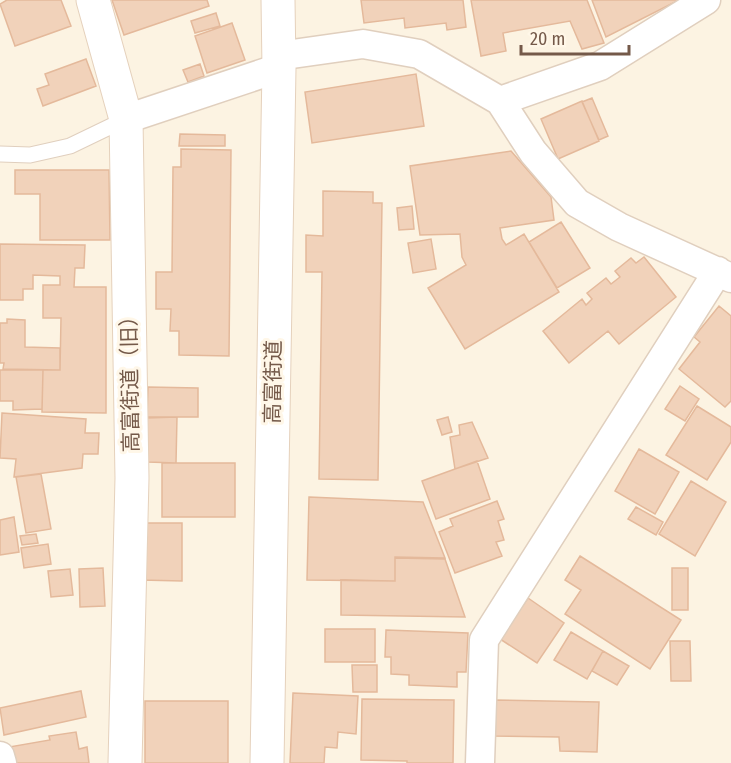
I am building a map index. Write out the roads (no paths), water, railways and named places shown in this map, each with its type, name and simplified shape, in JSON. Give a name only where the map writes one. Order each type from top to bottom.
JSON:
[{"type":"street","name":"高富街道（旧）","points":[[93,0],[126,119],[132,478],[124,763]]},
{"type":"street","name":"高富街道","points":[[267,763],[278,0]]},
{"type":"street","points":[[500,101],[600,66],[706,0]]},
{"type":"street","points":[[126,119],[278,62],[363,44],[418,54],[500,101],[533,152],[577,202],[619,227],[725,274],[484,640],[480,763]]},
{"type":"street","points":[[0,756],[2,763]]},
{"type":"lane","points":[[0,154],[30,155],[70,146],[126,119]]}]
